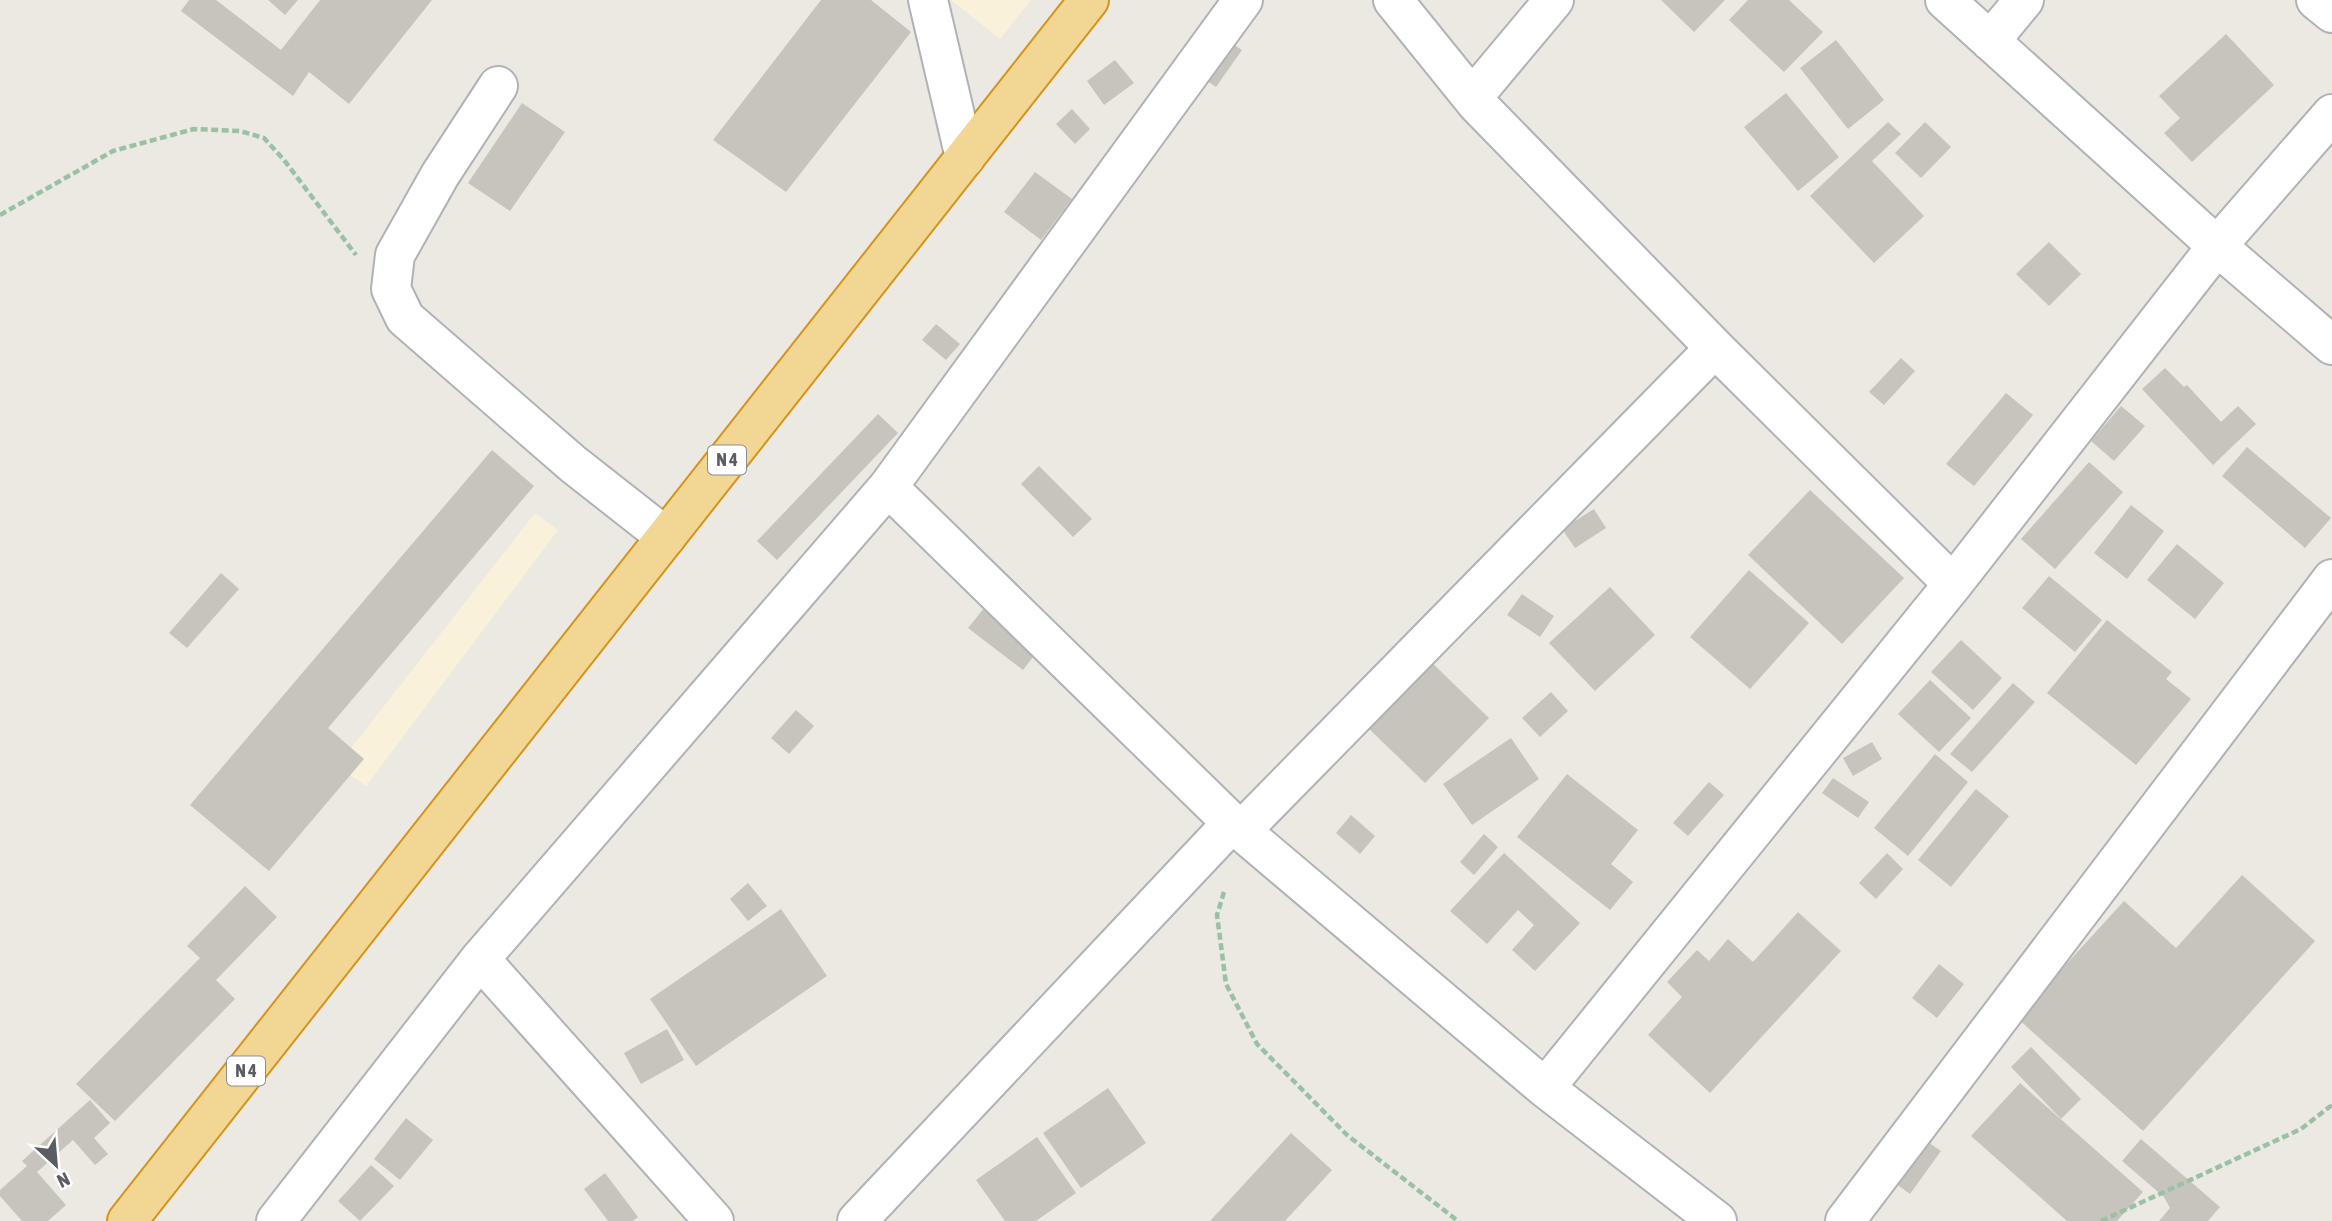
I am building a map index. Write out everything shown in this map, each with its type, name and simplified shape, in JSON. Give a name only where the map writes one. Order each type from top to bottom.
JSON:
[{"type":"highway","name":"N 4","points":[[127,1221],[1088,0]]},
{"type":"street","points":[[928,0],[965,158]]},
{"type":"street","points":[[276,1221],[480,960],[888,487],[1243,0]]},
{"type":"street","points":[[1393,0],[1472,97],[1716,348],[1953,584]]},
{"type":"street","points":[[1472,97],[1554,0]]},
{"type":"street","points":[[1945,0],[2217,246],[2332,345]]},
{"type":"street","points":[[1990,41],[2024,0]]},
{"type":"street","points":[[2316,0],[2332,12]]},
{"type":"street","points":[[498,86],[440,175],[395,255],[391,289],[405,318],[573,464],[666,537]]},
{"type":"street","points":[[1545,1088],[1953,584],[2217,246],[2332,114]]},
{"type":"street","points":[[857,1221],[1237,826],[1716,348]]},
{"type":"street","points":[[888,487],[1237,826],[1545,1088],[1717,1221]]},
{"type":"street","points":[[1845,1221],[2332,579]]},
{"type":"street","points":[[480,960],[714,1221]]},
{"type":"path","points":[[0,215],[113,151],[194,129],[240,131],[264,138],[365,265]]},
{"type":"path","points":[[1224,890],[1217,915],[1226,984],[1257,1044],[1347,1135],[1458,1221]]},
{"type":"path","points":[[2101,1221],[2301,1129],[2332,1105]]},
{"type":"shaded area","points":[[951,0],[1031,0],[1000,39]]},
{"type":"shaded area","points":[[535,513],[558,530],[366,786],[337,766]]},
{"type":"building","points":[[189,0],[216,0],[281,50],[320,0],[432,0],[349,104],[309,72],[293,96],[181,11]]},
{"type":"building","points":[[268,0],[298,0],[285,15]]},
{"type":"building","points":[[821,0],[871,0],[911,32],[786,192],[713,140]]},
{"type":"building","points":[[1661,0],[1725,0],[1694,32]]},
{"type":"building","points":[[1748,0],[1789,0],[1823,32],[1784,72],[1729,20]]},
{"type":"building","points":[[2226,34],[2274,85],[2192,162],[2164,133],[2180,118],[2159,96]]},
{"type":"building","points":[[1221,36],[1242,50],[1216,87],[1196,73]]},
{"type":"building","points":[[1836,40],[1884,100],[1848,129],[1800,68]]},
{"type":"building","points":[[1115,60],[1134,83],[1104,105],[1087,81]]},
{"type":"building","points":[[1786,93],[1839,157],[1798,191],[1744,127]]},
{"type":"building","points":[[522,103],[565,132],[510,211],[468,183]]},
{"type":"building","points":[[1072,109],[1090,129],[1075,144],[1056,124]]},
{"type":"building","points":[[1888,122],[1901,134],[1872,161],[1924,216],[1874,263],[1810,196]]},
{"type":"building","points":[[1925,122],[1951,147],[1921,178],[1895,153]]},
{"type":"building","points":[[1035,172],[1072,199],[1041,240],[1004,212]]},
{"type":"building","points":[[2049,242],[2081,274],[2049,306],[2016,274]]},
{"type":"building","points":[[936,324],[960,344],[946,360],[922,340]]},
{"type":"building","points":[[1901,358],[1915,371],[1884,405],[1869,392]]},
{"type":"building","points":[[2165,368],[2184,387],[2187,385],[2221,422],[2238,406],[2256,424],[2213,465],[2142,389]]},
{"type":"building","points":[[2006,393],[2033,415],[1974,486],[1946,464]]},
{"type":"building","points":[[2121,406],[2145,426],[2114,461],[2091,441]]},
{"type":"building","points":[[878,414],[898,433],[777,560],[757,541]]},
{"type":"building","points":[[2247,447],[2331,518],[2305,548],[2222,476]]},
{"type":"building","points":[[492,450],[534,486],[328,728],[364,759],[269,871],[190,805]]},
{"type":"building","points":[[2089,462],[2123,492],[2055,569],[2021,539]]},
{"type":"building","points":[[1039,466],[1092,519],[1073,537],[1021,484]]},
{"type":"building","points":[[1810,490],[1904,578],[1842,644],[1748,555]]},
{"type":"building","points":[[2131,505],[2164,531],[2127,579],[2094,553]]},
{"type":"building","points":[[1594,509],[1606,528],[1575,548],[1562,529]]},
{"type":"building","points":[[2177,544],[2224,583],[2195,619],[2147,580]]},
{"type":"building","points":[[1749,570],[1809,623],[1750,689],[1690,637]]},
{"type":"building","points":[[221,573],[239,589],[187,648],[169,633]]},
{"type":"building","points":[[2049,576],[2102,620],[2075,652],[2022,608]]},
{"type":"building","points":[[1610,587],[1655,635],[1595,691],[1549,643]]},
{"type":"building","points":[[1522,594],[1554,616],[1540,637],[1507,615]]},
{"type":"building","points":[[989,602],[1043,644],[1023,670],[968,628]]},
{"type":"building","points":[[2107,620],[2172,672],[2166,679],[2191,699],[2136,765],[2047,693]]},
{"type":"building","points":[[1961,640],[2002,678],[1973,710],[1931,672]]},
{"type":"building","points":[[1427,658],[1489,718],[1425,783],[1362,722]]},
{"type":"building","points":[[1930,680],[1971,718],[1939,752],[1898,714]]},
{"type":"building","points":[[2013,683],[2035,702],[1972,772],[1950,754]]},
{"type":"building","points":[[1551,692],[1568,711],[1540,737],[1522,718]]},
{"type":"building","points":[[796,710],[814,726],[789,754],[771,738]]},
{"type":"building","points":[[1511,738],[1539,779],[1472,825],[1443,784]]},
{"type":"building","points":[[1872,742],[1882,759],[1853,776],[1843,758]]},
{"type":"building","points":[[1935,754],[1968,782],[1908,856],[1874,828]]},
{"type":"building","points":[[1567,774],[1638,830],[1611,864],[1633,882],[1610,910],[1517,837]]},
{"type":"building","points":[[1833,778],[1869,802],[1858,818],[1822,793]]},
{"type":"building","points":[[1709,782],[1724,795],[1688,836],[1673,823]]},
{"type":"building","points":[[1976,789],[2009,816],[1951,887],[1918,860]]},
{"type":"building","points":[[1351,815],[1375,836],[1360,854],[1336,833]]},
{"type":"building","points":[[1484,834],[1498,847],[1474,875],[1460,862]]},
{"type":"building","points":[[1504,853],[1580,923],[1535,971],[1512,950],[1534,925],[1518,910],[1487,944],[1450,911]]},
{"type":"building","points":[[1887,853],[1903,869],[1876,899],[1859,883]]},
{"type":"building","points":[[2242,875],[2315,941],[2143,1131],[2017,1018],[2124,901],[2176,948]]},
{"type":"building","points":[[748,883],[767,906],[748,921],[730,899]]},
{"type":"building","points":[[245,886],[277,917],[216,980],[235,999],[115,1121],[76,1084],[200,958],[187,946]]},
{"type":"building","points":[[781,909],[827,976],[696,1066],[650,999]]},
{"type":"building","points":[[1798,912],[1841,951],[1710,1093],[1648,1035],[1682,997],[1667,982],[1697,950],[1709,961],[1728,939],[1753,962]]},
{"type":"building","points":[[1939,964],[1964,984],[1937,1018],[1912,998]]},
{"type":"building","points":[[667,1029],[684,1060],[641,1084],[624,1053]]},
{"type":"building","points":[[2031,1047],[2081,1099],[2061,1119],[2011,1067]]},
{"type":"building","points":[[2020,1083],[2143,1192],[2117,1221],[2067,1221],[1971,1136]]},
{"type":"building","points":[[1108,1088],[1146,1143],[1081,1188],[1043,1133]]},
{"type":"building","points":[[90,1100],[110,1123],[94,1138],[108,1154],[95,1165],[73,1140],[37,1172],[66,1205],[48,1221],[22,1221],[0,1196],[0,1190],[27,1166],[22,1161]]},
{"type":"building","points":[[406,1118],[433,1140],[400,1180],[374,1159]]},
{"type":"building","points":[[1291,1133],[1332,1170],[1285,1221],[1210,1221]]},
{"type":"building","points":[[1037,1137],[1076,1193],[1036,1221],[1005,1221],[976,1180]]},
{"type":"building","points":[[1922,1138],[1941,1151],[1910,1194],[1892,1181]]},
{"type":"building","points":[[2141,1139],[2220,1207],[2208,1221],[2159,1221],[2170,1208],[2164,1197],[2122,1161]]},
{"type":"building","points":[[371,1165],[394,1186],[360,1221],[338,1201]]},
{"type":"building","points":[[605,1173],[638,1217],[633,1221],[608,1221],[584,1189]]}]
